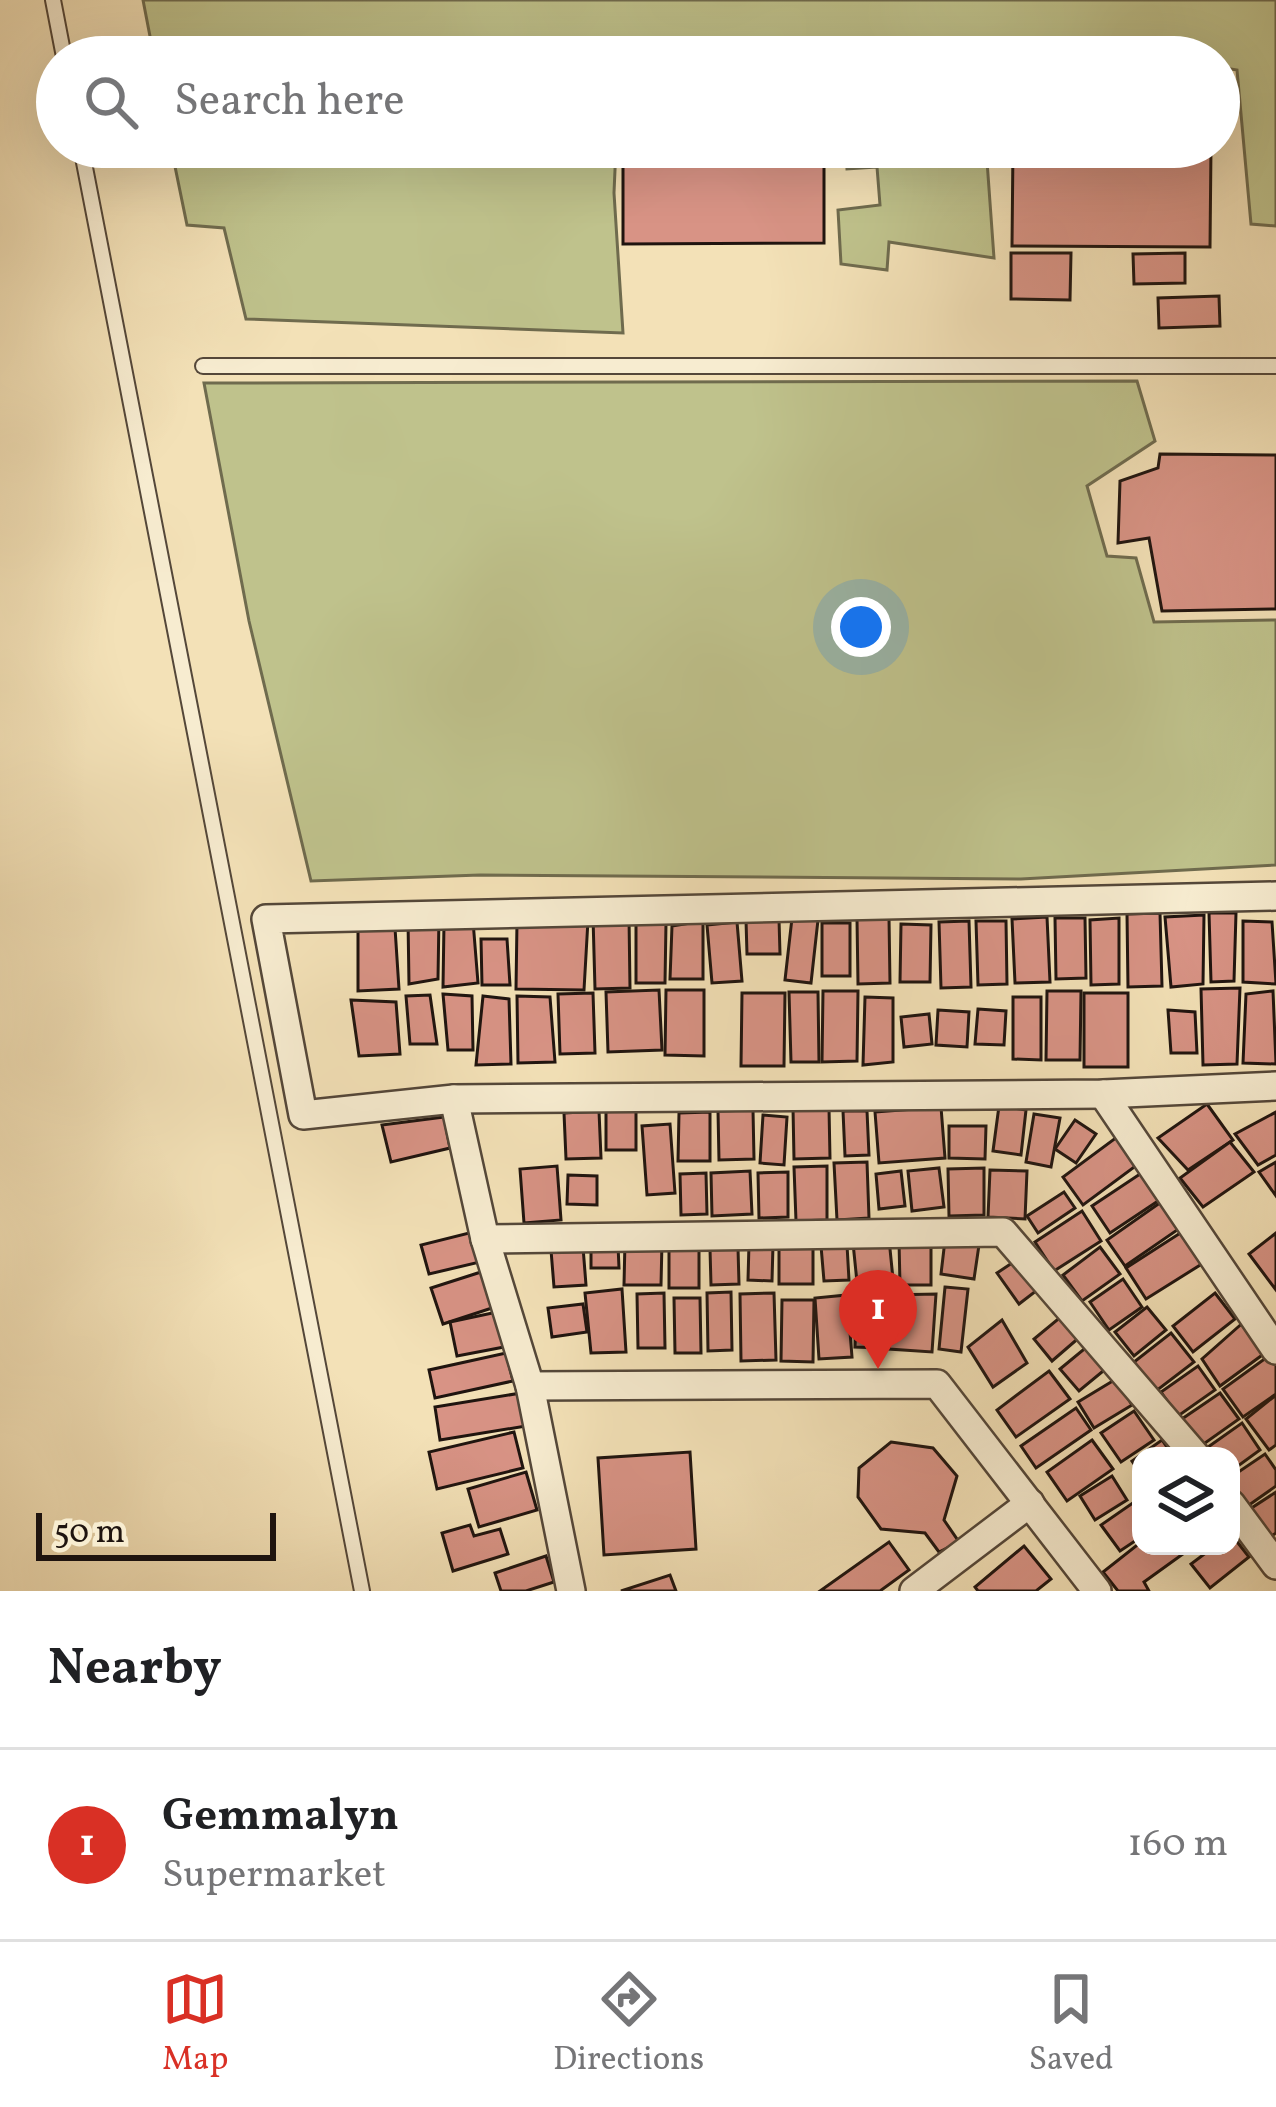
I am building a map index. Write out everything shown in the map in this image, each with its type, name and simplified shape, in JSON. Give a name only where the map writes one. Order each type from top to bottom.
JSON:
[{"type":"street","points":[[1276,896],[266,920],[303,1115],[454,1100],[1103,1094],[1276,1086]]},
{"type":"street","points":[[1103,1094],[1276,1350]]},
{"type":"street","points":[[454,1100],[485,1239],[530,1386],[571,1591]]},
{"type":"street","points":[[485,1239],[1003,1232],[1188,1447]]},
{"type":"street","points":[[530,1386],[937,1384],[1097,1591]]},
{"type":"street","points":[[914,1591],[1030,1503]]},
{"type":"street","points":[[1240,1516],[1276,1565]]},
{"type":"lane","points":[[52,0],[60,36]]},
{"type":"lane","points":[[85,168],[362,1591]]},
{"type":"lane","points":[[203,366],[1276,367]]},
{"type":"green space","points":[[143,0],[1276,0],[1276,226],[1251,224],[1240,103],[1240,36],[150,36]]},
{"type":"green space","points":[[175,168],[615,168],[623,333],[246,319],[224,228],[187,225]]},
{"type":"green space","points":[[877,168],[988,168],[994,258],[889,242],[887,270],[841,264],[838,210],[880,205]]},
{"type":"green space","points":[[1137,381],[1155,441],[1087,486],[1107,556],[1136,558],[1154,622],[1276,620],[1276,865],[1021,879],[480,875],[311,881],[249,621],[204,383]]},
{"type":"building","points":[[623,168],[824,168],[824,243],[623,244]]},
{"type":"building","points":[[1013,168],[1211,168],[1210,247],[1012,246]]},
{"type":"building","points":[[1011,253],[1071,253],[1070,300],[1011,299]]},
{"type":"building","points":[[1185,253],[1185,283],[1134,284],[1133,254]]},
{"type":"building","points":[[1219,296],[1220,326],[1159,328],[1158,298]]},
{"type":"building","points":[[1160,454],[1276,455],[1276,609],[1162,611],[1149,538],[1118,543],[1120,481],[1158,468]]},
{"type":"building","points":[[1160,913],[1162,986],[1128,987],[1127,914]]},
{"type":"building","points":[[1209,913],[1236,913],[1234,981],[1211,982]]},
{"type":"building","points":[[1204,915],[1203,984],[1171,987],[1165,917]]},
{"type":"building","points":[[439,916],[438,979],[409,984],[408,920]]},
{"type":"building","points":[[593,917],[629,917],[630,988],[595,989]]},
{"type":"building","points":[[1047,917],[1050,982],[1015,983],[1012,919]]},
{"type":"building","points":[[792,918],[818,920],[811,983],[785,980]]},
{"type":"building","points":[[889,918],[890,983],[858,984],[857,919]]},
{"type":"building","points":[[1055,918],[1085,918],[1086,978],[1056,979]]},
{"type":"building","points":[[1119,918],[1119,984],[1091,985],[1090,920]]},
{"type":"building","points":[[779,919],[780,954],[747,954],[746,920]]},
{"type":"building","points":[[588,920],[584,990],[516,989],[517,922]]},
{"type":"building","points":[[473,921],[478,983],[443,987],[444,923]]},
{"type":"building","points":[[703,921],[703,979],[670,979],[672,926]]},
{"type":"building","points":[[969,921],[971,987],[941,988],[939,922]]},
{"type":"building","points":[[976,921],[1006,921],[1007,984],[978,985]]},
{"type":"building","points":[[1243,921],[1272,922],[1276,984],[1243,982]]},
{"type":"building","points":[[737,922],[742,981],[712,983],[707,925]]},
{"type":"building","points":[[636,923],[666,923],[665,983],[636,983]]},
{"type":"building","points":[[822,923],[850,923],[850,976],[822,976]]},
{"type":"building","points":[[901,924],[931,925],[930,982],[900,982]]},
{"type":"building","points":[[358,928],[395,928],[399,989],[358,991]]},
{"type":"building","points":[[481,939],[507,939],[510,985],[482,985]]},
{"type":"building","points":[[1240,988],[1237,1064],[1203,1065],[1201,989]]},
{"type":"building","points":[[659,990],[662,1050],[608,1052],[606,992]]},
{"type":"building","points":[[666,990],[704,990],[704,1056],[665,1055]]},
{"type":"building","points":[[823,991],[858,991],[857,1061],[822,1062]]},
{"type":"building","points":[[1047,991],[1081,991],[1080,1060],[1046,1060]]},
{"type":"building","points":[[1273,991],[1276,1064],[1243,1063],[1246,994]]},
{"type":"building","points":[[789,992],[818,992],[819,1062],[791,1062]]},
{"type":"building","points":[[593,993],[595,1053],[560,1054],[558,994]]},
{"type":"building","points":[[742,993],[785,993],[784,1066],[741,1066]]},
{"type":"building","points":[[1084,993],[1128,993],[1128,1067],[1084,1067]]},
{"type":"building","points":[[443,994],[472,996],[473,1050],[448,1050]]},
{"type":"building","points":[[430,995],[437,1044],[410,1044],[406,996]]},
{"type":"building","points":[[483,996],[509,999],[511,1064],[476,1065]]},
{"type":"building","points":[[517,996],[550,997],[555,1062],[518,1063]]},
{"type":"building","points":[[865,997],[893,998],[893,1062],[863,1065]]},
{"type":"building","points":[[1013,997],[1041,997],[1041,1060],[1013,1059]]},
{"type":"building","points":[[351,1000],[396,1002],[400,1054],[359,1056]]},
{"type":"building","points":[[978,1009],[1006,1011],[1004,1045],[975,1044]]},
{"type":"building","points":[[938,1010],[969,1012],[967,1047],[936,1045]]},
{"type":"building","points":[[1168,1010],[1195,1012],[1197,1053],[1171,1053]]},
{"type":"building","points":[[929,1014],[932,1044],[904,1047],[901,1017]]},
{"type":"building","points":[[1207,1104],[1233,1140],[1188,1170],[1158,1138]]},
{"type":"building","points":[[999,1106],[1026,1110],[1021,1155],[993,1151]]},
{"type":"building","points":[[941,1107],[945,1158],[879,1163],[875,1112]]},
{"type":"building","points":[[636,1108],[636,1150],[606,1150],[606,1109]]},
{"type":"building","points":[[793,1108],[829,1108],[830,1158],[794,1159]]},
{"type":"building","points":[[753,1110],[754,1159],[719,1160],[718,1111]]},
{"type":"building","points":[[599,1111],[601,1158],[566,1159],[564,1113]]},
{"type":"building","points":[[843,1111],[867,1111],[869,1155],[845,1156]]},
{"type":"building","points":[[710,1112],[710,1161],[678,1161],[679,1113]]},
{"type":"building","points":[[1276,1112],[1276,1155],[1258,1165],[1235,1134]]},
{"type":"building","points":[[1034,1114],[1060,1118],[1051,1167],[1026,1162]]},
{"type":"building","points":[[763,1115],[787,1117],[784,1165],[760,1163]]},
{"type":"building","points":[[444,1117],[450,1148],[391,1162],[382,1125]]},
{"type":"building","points":[[1075,1120],[1096,1134],[1076,1163],[1055,1149]]},
{"type":"building","points":[[670,1124],[675,1193],[647,1195],[642,1126]]},
{"type":"building","points":[[949,1126],[986,1126],[985,1159],[949,1158]]},
{"type":"building","points":[[1117,1137],[1137,1165],[1083,1205],[1063,1177]]},
{"type":"building","points":[[1230,1142],[1254,1172],[1203,1207],[1180,1178]]},
{"type":"building","points":[[867,1162],[869,1218],[837,1220],[834,1163]]},
{"type":"building","points":[[1276,1162],[1276,1196],[1259,1172]]},
{"type":"building","points":[[557,1166],[561,1220],[524,1223],[520,1169]]},
{"type":"building","points":[[827,1166],[827,1220],[796,1221],[794,1167]]},
{"type":"building","points":[[939,1168],[944,1207],[912,1211],[908,1171]]},
{"type":"building","points":[[984,1168],[984,1215],[949,1216],[948,1169]]},
{"type":"building","points":[[990,1170],[1027,1171],[1025,1219],[988,1217]]},
{"type":"building","points":[[1146,1170],[1164,1197],[1110,1233],[1092,1206]]},
{"type":"building","points":[[750,1171],[752,1214],[712,1216],[711,1173]]},
{"type":"building","points":[[901,1171],[905,1206],[879,1209],[876,1174]]},
{"type":"building","points":[[788,1172],[788,1217],[759,1218],[758,1173]]},
{"type":"building","points":[[706,1173],[707,1214],[681,1215],[680,1174]]},
{"type":"building","points":[[568,1175],[597,1176],[597,1205],[567,1204]]},
{"type":"building","points":[[1064,1192],[1075,1208],[1038,1233],[1027,1216]]},
{"type":"building","points":[[1164,1200],[1183,1226],[1125,1266],[1107,1240]]},
{"type":"building","points":[[1082,1211],[1101,1241],[1054,1271],[1035,1242]]},
{"type":"building","points":[[1185,1230],[1205,1262],[1146,1299],[1126,1268]]},
{"type":"building","points":[[473,1232],[480,1262],[429,1274],[421,1245]]},
{"type":"building","points":[[1276,1233],[1276,1290],[1249,1254]]},
{"type":"building","points":[[889,1239],[894,1289],[858,1292],[853,1243]]},
{"type":"building","points":[[669,1240],[699,1240],[699,1288],[669,1288]]},
{"type":"building","points":[[945,1240],[979,1245],[974,1279],[941,1274]]},
{"type":"building","points":[[625,1241],[662,1242],[661,1285],[624,1285]]},
{"type":"building","points":[[899,1241],[931,1241],[931,1285],[900,1285]]},
{"type":"building","points":[[749,1244],[773,1245],[772,1281],[748,1280]]},
{"type":"building","points":[[591,1245],[618,1245],[619,1268],[591,1268]]},
{"type":"building","points":[[847,1245],[849,1280],[824,1281],[821,1246]]},
{"type":"building","points":[[779,1246],[813,1246],[813,1284],[779,1284]]},
{"type":"building","points":[[583,1247],[586,1285],[554,1287],[551,1250]]},
{"type":"building","points":[[1100,1247],[1120,1274],[1082,1301],[1063,1275]]},
{"type":"building","points":[[738,1248],[739,1284],[711,1285],[710,1249]]},
{"type":"building","points":[[1015,1261],[1036,1291],[1019,1304],[997,1273]]},
{"type":"building","points":[[481,1272],[492,1308],[443,1324],[431,1288]]},
{"type":"building","points":[[1123,1279],[1142,1307],[1109,1330],[1090,1302]]},
{"type":"building","points":[[945,1287],[968,1289],[961,1352],[939,1349]]},
{"type":"building","points":[[622,1289],[626,1352],[591,1353],[585,1293]]},
{"type":"building","points":[[731,1292],[732,1350],[708,1351],[707,1293]]},
{"type":"building","points":[[664,1293],[665,1348],[638,1348],[637,1294]]},
{"type":"building","points":[[774,1293],[776,1360],[741,1361],[740,1294]]},
{"type":"building","points":[[1215,1293],[1235,1319],[1193,1352],[1173,1326]]},
{"type":"building","points":[[936,1294],[932,1352],[889,1349],[890,1295]]},
{"type":"building","points":[[847,1295],[852,1357],[819,1359],[815,1298]]},
{"type":"building","points":[[674,1298],[700,1298],[701,1353],[675,1353]]},
{"type":"building","points":[[857,1299],[883,1300],[881,1348],[855,1347]]},
{"type":"building","points":[[782,1300],[814,1300],[813,1362],[781,1361]]},
{"type":"building","points":[[583,1304],[587,1332],[552,1337],[548,1308]]},
{"type":"building","points":[[1147,1307],[1166,1330],[1134,1356],[1115,1332]]},
{"type":"building","points":[[497,1312],[504,1347],[457,1356],[450,1322]]},
{"type":"building","points":[[1063,1315],[1081,1336],[1052,1361],[1034,1339]]},
{"type":"building","points":[[1002,1320],[1027,1363],[993,1387],[968,1347]]},
{"type":"building","points":[[1246,1320],[1265,1353],[1220,1386],[1202,1359]]},
{"type":"building","points":[[1171,1333],[1194,1362],[1156,1391],[1134,1362]]},
{"type":"building","points":[[1089,1345],[1108,1367],[1079,1391],[1060,1369]]},
{"type":"building","points":[[506,1353],[513,1381],[435,1398],[429,1370]]},
{"type":"building","points":[[1270,1355],[1276,1363],[1276,1394],[1243,1417],[1223,1389]]},
{"type":"building","points":[[1198,1366],[1215,1390],[1178,1416],[1161,1392]]},
{"type":"building","points":[[1049,1371],[1070,1399],[1016,1437],[997,1410]]},
{"type":"building","points":[[1116,1379],[1132,1405],[1094,1428],[1078,1402]]},
{"type":"building","points":[[521,1393],[526,1426],[440,1440],[435,1407]]},
{"type":"building","points":[[1220,1393],[1239,1419],[1199,1447],[1179,1421]]},
{"type":"building","points":[[1276,1395],[1276,1445],[1269,1450],[1246,1419]]},
{"type":"building","points":[[1076,1408],[1091,1430],[1036,1468],[1021,1446]]},
{"type":"building","points":[[1134,1411],[1154,1440],[1132,1447],[1132,1455],[1121,1462],[1101,1433]]},
{"type":"building","points":[[1242,1423],[1260,1450],[1240,1464],[1240,1447],[1208,1447]]},
{"type":"building","points":[[514,1432],[523,1468],[437,1489],[429,1452]]},
{"type":"building","points":[[1092,1440],[1113,1469],[1067,1501],[1047,1472]]},
{"type":"building","points":[[891,1442],[933,1448],[957,1476],[944,1520],[959,1542],[939,1552],[925,1533],[881,1529],[858,1497],[859,1468]]},
{"type":"building","points":[[690,1452],[696,1549],[604,1555],[598,1458]]},
{"type":"building","points":[[1265,1454],[1276,1470],[1276,1486],[1242,1510],[1240,1507],[1240,1471]]},
{"type":"building","points":[[526,1472],[537,1510],[479,1527],[468,1489]]},
{"type":"building","points":[[1112,1476],[1127,1500],[1095,1520],[1080,1496]]},
{"type":"building","points":[[1276,1492],[1276,1533],[1267,1539],[1247,1511]]},
{"type":"building","points":[[1132,1504],[1132,1543],[1120,1551],[1101,1525]]},
{"type":"building","points":[[470,1525],[474,1536],[500,1529],[508,1554],[453,1571],[442,1533]]},
{"type":"building","points":[[889,1542],[909,1570],[880,1591],[820,1591]]},
{"type":"building","points":[[1024,1546],[1051,1579],[1036,1591],[978,1591],[975,1587]]},
{"type":"building","points":[[1240,1546],[1249,1557],[1210,1588],[1191,1564],[1203,1555],[1240,1555]]},
{"type":"building","points":[[1132,1549],[1132,1555],[1182,1555],[1144,1582],[1149,1591],[1118,1591],[1103,1572]]},
{"type":"building","points":[[546,1556],[554,1582],[526,1591],[501,1591],[495,1573]]},
{"type":"building","points":[[670,1575],[676,1591],[621,1591]]},
{"type":"place","name":"Gemmalyn","points":[[878,1369]]}]
